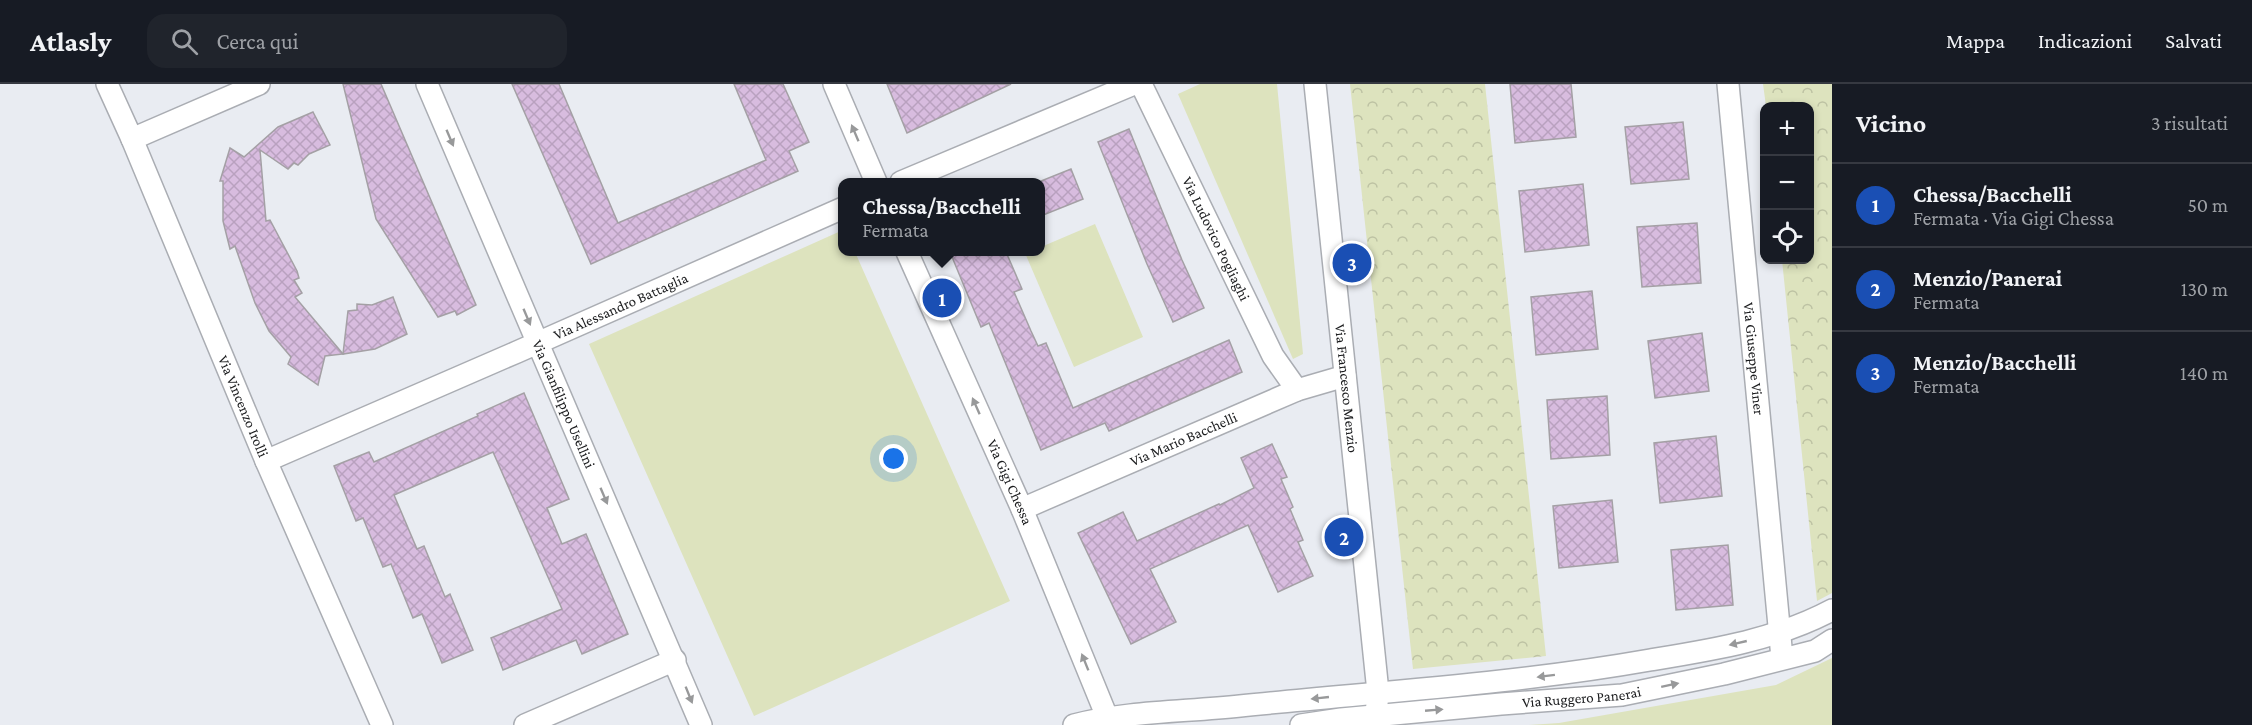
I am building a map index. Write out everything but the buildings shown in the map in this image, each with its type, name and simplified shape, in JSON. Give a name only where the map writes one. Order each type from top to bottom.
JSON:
[{"type":"street","name":"Via Vincenzo Irolli","points":[[107,84],[266,460],[382,725]]},
{"type":"street","points":[[132,139],[259,84]]},
{"type":"street","name":"Via Gianfilippo Usellini","points":[[427,84],[701,725]]},
{"type":"street","points":[[834,84],[874,178]]},
{"type":"street","points":[[913,178],[1134,84]]},
{"type":"street","name":"Via Ludovico Pogliaghi","points":[[1141,84],[1273,356],[1297,390]]},
{"type":"street","name":"Via Francesco Menzio","points":[[1315,84],[1378,692]]},
{"type":"street","name":"Via Giuseppe Viner","points":[[1728,84],[1780,632]]},
{"type":"street","name":"Via Alessandro Battaglia","points":[[266,460],[838,210]]},
{"type":"street","name":"Via Gigi Chessa","points":[[909,256],[1022,509],[1107,721]]},
{"type":"street","name":"Via Mario Bacchelli","points":[[1022,509],[1297,390],[1345,376]]},
{"type":"street","name":"Via Ruggero Panerai","points":[[1074,725],[1546,676],[1610,667],[1737,644],[1780,632],[1832,610]]},
{"type":"street","points":[[1780,632],[1782,658]]},
{"type":"street","name":"Via Ruggero Panerai","points":[[1301,725],[1376,715],[1622,695],[1724,674],[1815,651],[1832,640]]},
{"type":"street","points":[[525,725],[675,660]]},
{"type":"street","points":[[1376,715],[1378,692]]},
{"type":"green space","points":[[1200,84],[1277,84],[1303,354],[1293,359],[1178,94]]},
{"type":"green space","points":[[1350,84],[1485,84],[1546,656],[1413,669]]},
{"type":"green space","points":[[1763,84],[1832,84],[1832,593],[1817,601],[1782,264],[1814,264],[1814,102],[1765,102]]},
{"type":"green space","points":[[1095,224],[1143,337],[1074,367],[1026,256],[1045,256],[1045,245]]},
{"type":"green space","points":[[838,232],[838,256],[857,256],[1010,601],[754,716],[589,344]]},
{"type":"green space","points":[[1832,658],[1832,725],[1529,725],[1559,723],[1776,685]]},
{"type":"place","name":"Menzio/Bacchelli","points":[[1352,263]]},
{"type":"place","name":"Chessa/Bacchelli","points":[[942,298]]},
{"type":"place","name":"Menzio/Panerai","points":[[1344,537]]}]
